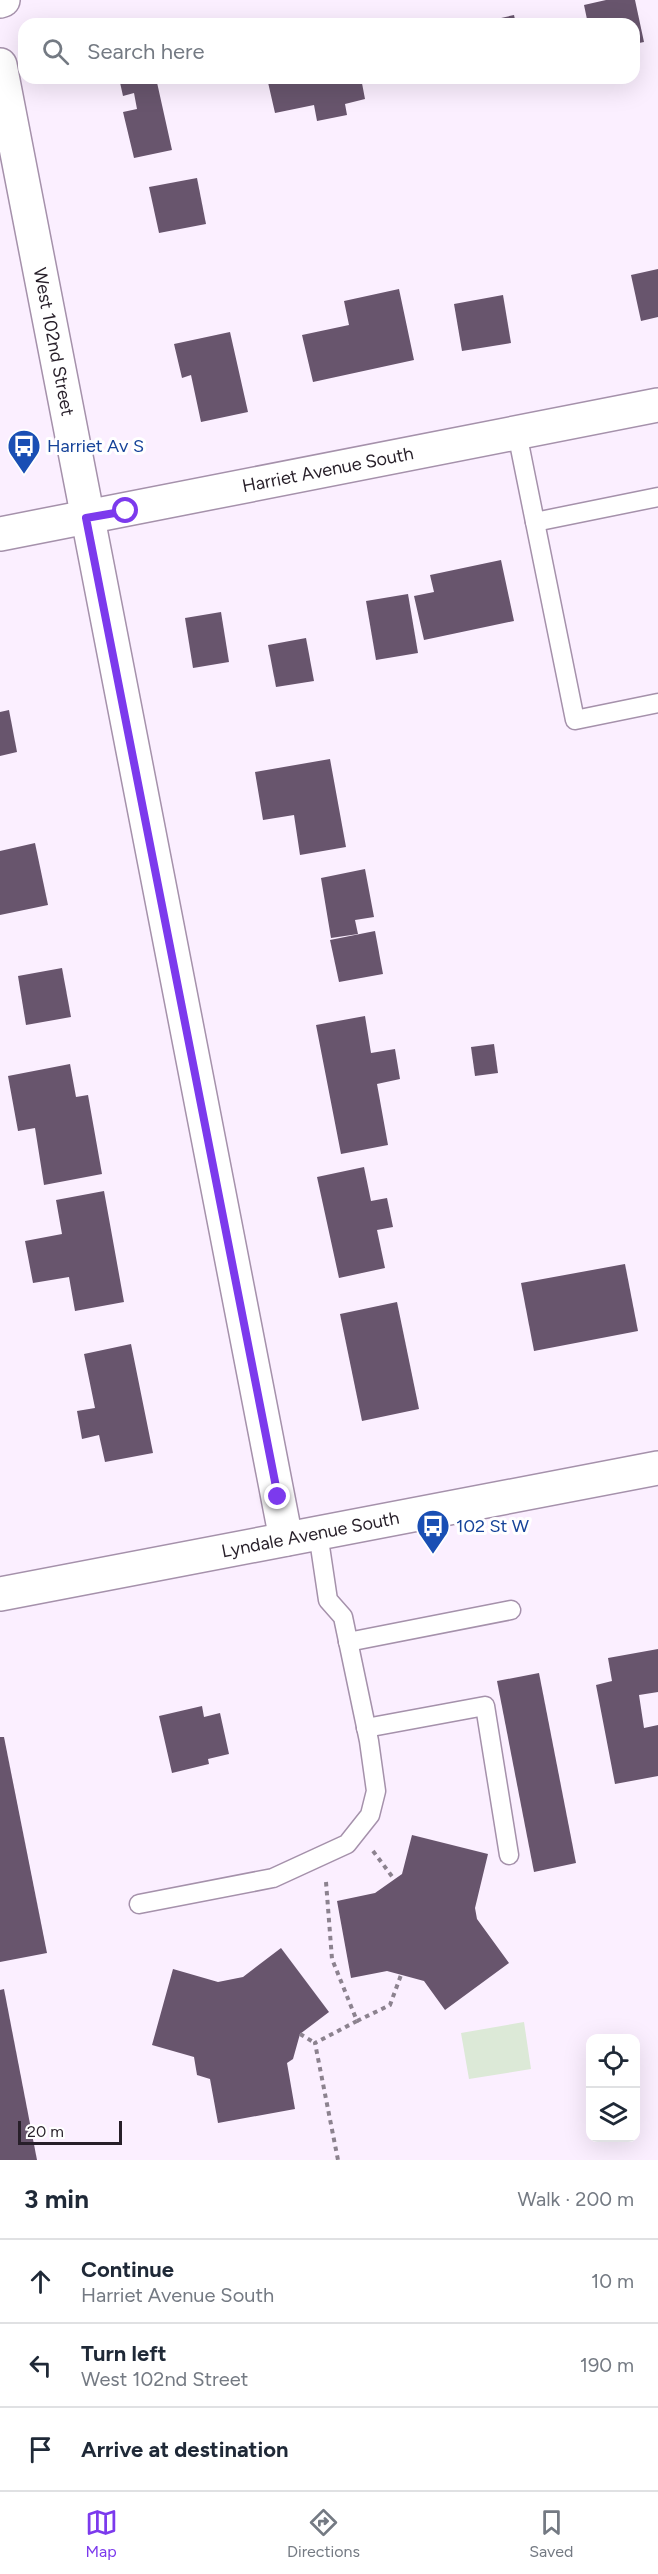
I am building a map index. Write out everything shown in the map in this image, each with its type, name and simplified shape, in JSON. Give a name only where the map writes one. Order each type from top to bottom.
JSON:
[{"type":"street","name":"West 102nd Street","points":[[0,65],[86,518],[302,1536]]},
{"type":"street","name":"Harriet Avenue South","points":[[0,534],[658,405]]},
{"type":"street","name":"Lyndale Avenue South","points":[[0,1594],[658,1468]]},
{"type":"lane","points":[[517,433],[574,720],[658,703]]},
{"type":"lane","points":[[535,522],[658,497]]},
{"type":"lane","points":[[139,1904],[273,1878],[347,1844],[369,1815],[376,1791],[366,1728],[343,1617],[328,1600],[302,1536]]},
{"type":"lane","points":[[348,1642],[511,1610]]},
{"type":"lane","points":[[366,1728],[484,1706],[509,1855]]},
{"type":"path","points":[[358,1832],[394,1879]]},
{"type":"path","points":[[325,1854],[332,1959],[357,2021]]},
{"type":"path","points":[[315,2043],[390,2005],[401,1975]]},
{"type":"path","points":[[300,2034],[315,2043],[338,2160]]},
{"type":"green space","points":[[524,2022],[531,2069],[469,2079],[461,2033]]},
{"type":"building","points":[[606,0],[635,0],[639,18],[587,18],[584,5]]},
{"type":"building","points":[[640,23],[644,42],[640,43]]},
{"type":"building","points":[[120,84],[157,84],[172,150],[134,158],[123,112],[137,109],[134,93],[123,96]]},
{"type":"building","points":[[268,84],[362,84],[365,99],[345,104],[347,115],[317,121],[314,105],[275,113]]},
{"type":"building","points":[[197,178],[206,224],[159,233],[149,187]]},
{"type":"building","points":[[658,269],[658,317],[641,321],[631,275]]},
{"type":"building","points":[[399,289],[414,360],[313,382],[302,335],[349,325],[344,301]]},
{"type":"building","points":[[503,295],[511,343],[462,351],[454,304]]},
{"type":"building","points":[[230,332],[248,412],[201,422],[191,375],[182,378],[174,344]]},
{"type":"building","points":[[501,560],[514,621],[424,640],[414,596],[434,592],[430,575]]},
{"type":"building","points":[[408,594],[418,653],[376,660],[366,601]]},
{"type":"building","points":[[221,612],[229,662],[193,668],[185,618]]},
{"type":"building","points":[[306,638],[314,681],[276,687],[268,645]]},
{"type":"building","points":[[9,710],[17,752],[0,756],[0,712]]},
{"type":"building","points":[[330,759],[346,847],[300,855],[294,815],[263,820],[255,772]]},
{"type":"building","points":[[35,843],[48,905],[0,915],[0,851]]},
{"type":"building","points":[[365,869],[374,917],[355,920],[358,934],[331,938],[321,878]]},
{"type":"building","points":[[375,931],[383,974],[339,982],[330,940]]},
{"type":"building","points":[[62,968],[71,1017],[26,1025],[18,976]]},
{"type":"building","points":[[365,1016],[371,1053],[395,1049],[400,1079],[377,1084],[388,1145],[341,1154],[316,1025]]},
{"type":"building","points":[[494,1044],[498,1073],[475,1076],[471,1047]]},
{"type":"building","points":[[70,1064],[76,1097],[88,1095],[102,1174],[44,1185],[35,1128],[18,1131],[8,1076]]},
{"type":"building","points":[[364,1167],[371,1201],[387,1198],[393,1227],[377,1230],[385,1268],[339,1278],[317,1177]]},
{"type":"building","points":[[104,1191],[124,1302],[75,1311],[69,1277],[33,1283],[25,1241],[62,1234],[56,1200]]},
{"type":"building","points":[[625,1264],[638,1331],[534,1351],[521,1283]]},
{"type":"building","points":[[397,1302],[419,1409],[362,1421],[340,1314]]},
{"type":"building","points":[[131,1344],[153,1453],[105,1462],[99,1435],[82,1439],[77,1411],[95,1408],[84,1354]]},
{"type":"building","points":[[658,1649],[658,1692],[639,1695],[644,1728],[658,1725],[658,1776],[615,1784],[596,1685],[612,1681],[608,1658]]},
{"type":"building","points":[[539,1673],[576,1863],[534,1872],[497,1681]]},
{"type":"building","points":[[202,1706],[204,1717],[220,1713],[229,1754],[208,1759],[209,1764],[172,1773],[159,1716]]},
{"type":"building","points":[[0,1737],[4,1737],[47,1953],[0,1962]]},
{"type":"building","points":[[412,1835],[488,1854],[475,1908],[477,1919],[509,1963],[445,2010],[424,1981],[387,1971],[351,1978],[337,1901],[375,1893],[402,1874]]},
{"type":"building","points":[[281,1948],[329,2012],[300,2034],[293,2059],[287,2063],[295,2109],[218,2123],[210,2079],[197,2075],[194,2057],[152,2045],[173,1969],[218,1982],[243,1977]]},
{"type":"building","points":[[4,1989],[37,2160],[0,2160],[0,1990]]},
{"type":"place","name":"Harriet Av S","points":[[24,475]]},
{"type":"place","name":"102 St W","points":[[433,1555]]},
{"type":"route","points":[[126,511],[86,518],[278,1497]]}]
